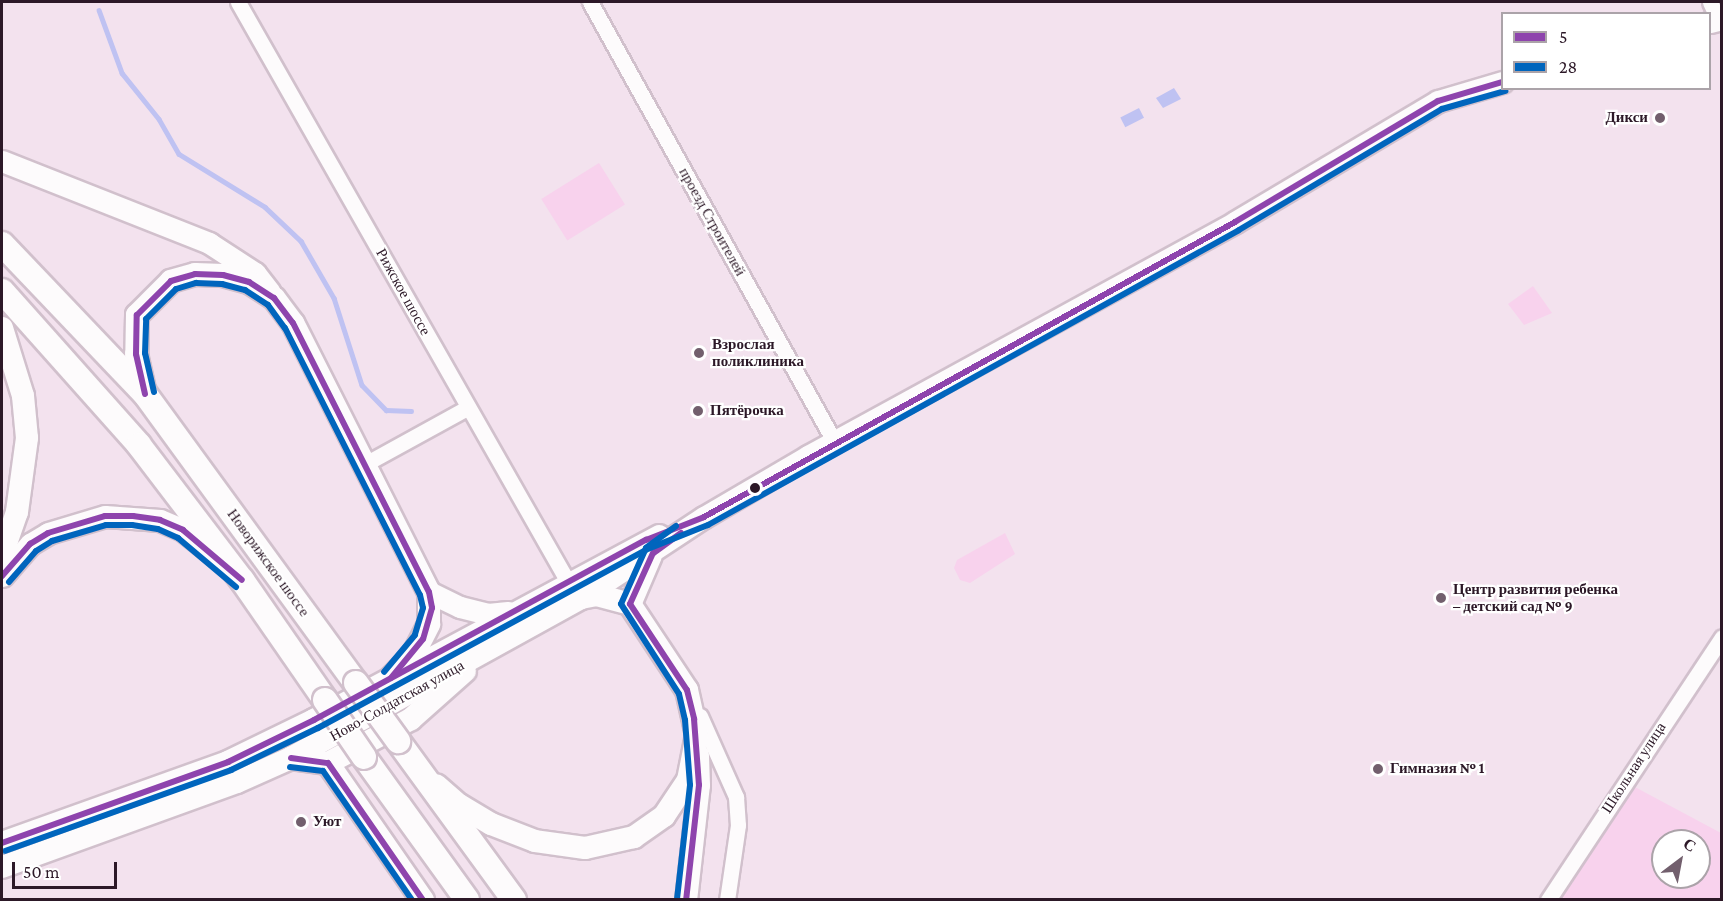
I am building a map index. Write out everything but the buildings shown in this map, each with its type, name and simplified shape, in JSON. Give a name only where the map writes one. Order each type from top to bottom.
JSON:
[{"type":"highway","name":"Новорижское шоссе","points":[[2,244],[145,394],[514,900]]},
{"type":"highway","name":"Новорижское шоссе","points":[[2,291],[139,445],[242,580],[364,757],[467,900]]},
{"type":"main road","name":"Ново-Солдатская улица","points":[[2,843],[228,762],[389,680],[515,611],[575,590],[653,552],[704,517],[834,441],[1235,222],[1438,100],[1501,83]]},
{"type":"main road","points":[[2,161],[209,243],[255,273],[293,323],[429,592],[432,608],[423,639],[389,680]]},
{"type":"main road","points":[[145,394],[136,354],[137,315],[171,281],[195,274],[223,275],[249,282],[274,298]]},
{"type":"main road","points":[[2,328],[23,396],[27,438],[17,512],[2,555]]},
{"type":"main road","points":[[2,576],[30,544],[48,533],[94,519],[133,516],[160,520],[183,530],[242,580]]},
{"type":"main road","name":"Ново-Солдатская улица","points":[[2,867],[237,782],[291,758],[482,654],[646,540],[704,517]]},
{"type":"main road","points":[[630,604],[653,552]]},
{"type":"main road","points":[[575,590],[630,604],[687,690],[697,735],[699,785],[686,900]]},
{"type":"main road","points":[[429,592],[460,608],[488,614],[515,611]]},
{"type":"main road","points":[[291,758],[328,763],[411,719],[482,654]]},
{"type":"main road","points":[[417,768],[459,805],[491,824],[535,841],[585,848],[634,837],[664,816],[688,780],[697,735]]},
{"type":"main road","points":[[328,763],[423,900]]},
{"type":"main road","points":[[2,829],[12,833],[37,830]]},
{"type":"street","name":"Рижское шоссе","points":[[237,2],[467,408],[575,590]]},
{"type":"street","name":"проезд Строителей","points":[[591,2],[834,441]]},
{"type":"street","points":[[364,464],[467,408]]},
{"type":"street","name":"Школьная улица","points":[[1548,900],[1722,637]]},
{"type":"street","points":[[687,690],[728,771],[736,797],[738,825],[727,900]]},
{"type":"shaded area","points":[[599,163],[625,205],[567,241],[541,199]]},
{"type":"shaded area","points":[[1533,286],[1552,313],[1524,325],[1508,304]]},
{"type":"shaded area","points":[[1005,533],[1015,554],[970,583],[960,580],[954,568],[957,560]]},
{"type":"shaded area","points":[[1633,786],[1721,833],[1721,899],[1559,899]]},
{"type":"water","points":[[1174,88],[1181,99],[1163,108],[1156,98]]},
{"type":"water","points":[[1139,108],[1144,118],[1125,127],[1120,118]]},
{"type":"waterway","points":[[99,10],[122,73],[159,119],[179,154],[265,207],[301,241],[334,298],[362,385],[386,410],[411,411]]},
{"type":"transit line","name":"5","points":[[2,843],[228,762],[314,720],[646,540],[704,517],[1235,222],[1438,101],[1501,82]]},
{"type":"transit line","name":"28","points":[[5,851],[231,770],[318,728],[650,548],[708,525],[1239,230],[1442,109],[1505,91]]},
{"type":"transit line","name":"5","points":[[145,394],[136,354],[137,315],[171,281],[195,274],[223,275],[249,282],[274,298],[293,323],[429,592],[432,608],[423,639],[391,678]]},
{"type":"transit line","name":"28","points":[[154,392],[145,353],[146,319],[176,289],[196,283],[222,284],[245,290],[268,305],[285,328],[420,595],[423,608],[415,635],[384,672]]},
{"type":"transit line","name":"5","points":[[2,576],[30,544],[48,533],[105,516],[133,516],[160,520],[183,530],[242,580]]},
{"type":"transit line","name":"28","points":[[9,582],[36,551],[52,541],[106,525],[132,525],[158,529],[178,538],[236,587]]},
{"type":"transit line","name":"28","points":[[676,526],[646,548],[621,604],[679,694],[685,720],[690,785],[677,899]]},
{"type":"transit line","name":"5","points":[[681,533],[653,553],[630,604],[687,690],[694,719],[699,785],[686,900]]},
{"type":"transit line","name":"5","points":[[291,758],[328,763],[423,900]]},
{"type":"transit line","name":"28","points":[[290,767],[323,771],[412,900]]},
{"type":"place","name":"Дикси","points":[[1660,118]]},
{"type":"place","name":"Взрослая поликлиника","points":[[699,353]]},
{"type":"place","name":"Пятёрочка","points":[[698,411]]},
{"type":"place","name":"Центр развития ребенка – детский сад № 9","points":[[1441,598]]},
{"type":"place","name":"Гимназия № 1","points":[[1378,769]]},
{"type":"place","name":"Уют","points":[[301,822]]}]
